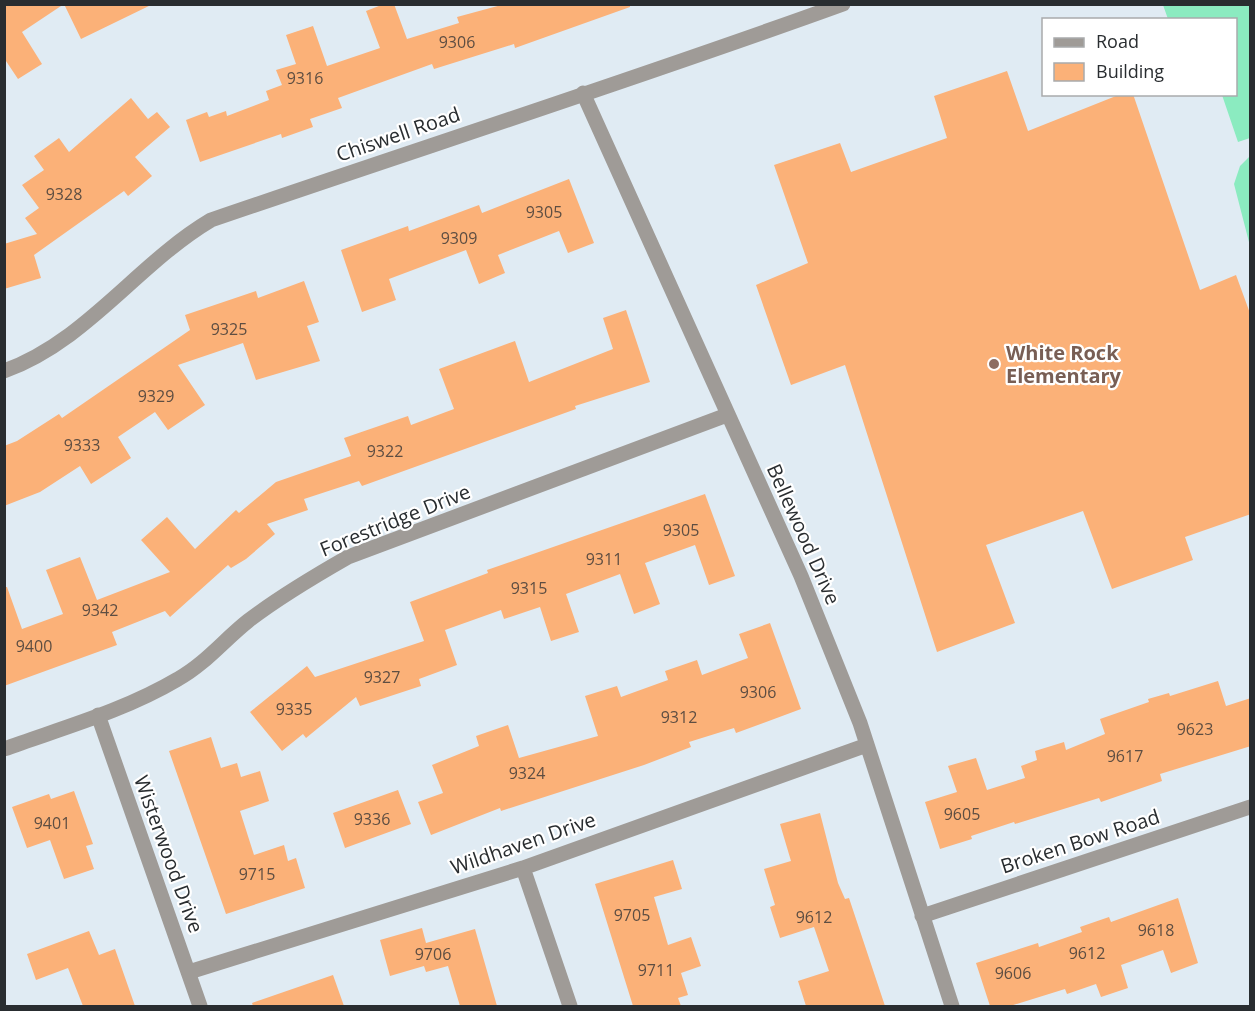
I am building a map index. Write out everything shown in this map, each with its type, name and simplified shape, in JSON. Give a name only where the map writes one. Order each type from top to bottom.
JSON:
[{"type":"street","name":"Chiswell Road","points":[[4,371],[60,342],[87,322],[172,245],[211,220],[583,93],[671,66],[843,4]]},
{"type":"street","name":"Bellewood Drive","points":[[583,93],[674,290],[801,576],[867,745],[952,1006]]},
{"type":"street","name":"Forestridge Drive","points":[[4,749],[143,698],[179,678],[214,653],[246,622],[294,587],[348,557],[728,415]]},
{"type":"street","name":"Wisterwood Drive","points":[[98,715],[201,1006]]},
{"type":"street","name":"Wildhaven Drive","points":[[189,972],[523,868],[867,745]]},
{"type":"street","name":"Broken Bow Road","points":[[922,916],[1251,807]]},
{"type":"street","points":[[523,868],[570,1006]]},
{"type":"green space","points":[[1163,5],[1250,5],[1250,138],[1238,142],[1222,96],[1237,96],[1237,18],[1168,18]]},
{"type":"green space","points":[[1250,156],[1250,246],[1234,184],[1240,166]]},
{"type":"building","points":[[4,4],[64,4],[22,32],[42,64],[18,79],[4,58]]},
{"type":"building","points":[[64,4],[153,4],[81,39]]},
{"type":"building","points":[[384,4],[394,4],[407,39],[459,23],[457,17],[505,4],[630,4],[630,7],[515,48],[514,44],[434,69],[432,64],[338,98],[342,108],[310,119],[313,127],[282,138],[281,134],[200,162],[186,120],[207,112],[209,117],[226,111],[227,116],[269,100],[266,91],[282,85],[276,70],[296,64],[286,35],[313,26],[327,66],[380,48],[366,11]]},
{"type":"building","points":[[1007,71],[1028,131],[1116,96],[1134,96],[1200,290],[1236,275],[1251,316],[1251,514],[1185,537],[1193,560],[1112,589],[1083,511],[986,545],[1015,623],[937,652],[845,365],[791,385],[756,285],[808,263],[774,165],[840,143],[851,172],[947,138],[934,96]]},
{"type":"building","points":[[131,98],[148,119],[157,112],[170,127],[135,157],[152,176],[128,196],[124,191],[34,255],[41,278],[4,289],[4,244],[37,234],[25,218],[39,208],[22,185],[44,170],[34,156],[59,138],[69,152]]},
{"type":"building","points":[[569,179],[594,243],[568,253],[559,231],[498,255],[505,273],[479,284],[466,250],[389,279],[396,300],[362,312],[341,250],[408,226],[409,231],[479,205],[482,213]]},
{"type":"building","points":[[304,281],[319,322],[307,326],[320,361],[256,380],[243,343],[178,365],[205,405],[168,430],[155,412],[118,437],[131,458],[91,484],[80,466],[40,492],[4,506],[4,446],[17,441],[59,414],[62,418],[190,330],[185,315],[256,291],[258,298]]},
{"type":"building","points":[[626,310],[650,382],[575,406],[576,409],[362,486],[359,481],[304,499],[308,510],[267,524],[275,534],[246,559],[231,568],[228,565],[170,617],[165,611],[112,632],[117,645],[4,686],[4,587],[7,587],[22,629],[63,614],[46,570],[80,557],[97,600],[170,572],[141,540],[167,517],[195,549],[236,510],[239,513],[276,482],[351,456],[344,438],[408,416],[411,425],[454,409],[439,369],[515,341],[529,382],[613,349],[603,318]]},
{"type":"building","points":[[705,494],[735,576],[709,585],[695,545],[645,563],[660,604],[634,614],[620,574],[566,594],[579,632],[551,641],[540,607],[504,619],[501,610],[445,630],[457,665],[419,679],[421,686],[360,706],[356,697],[306,738],[303,734],[282,751],[250,712],[307,666],[315,677],[424,641],[410,602],[488,573],[487,570]]},
{"type":"building","points":[[770,623],[801,709],[736,733],[734,728],[689,742],[691,747],[644,765],[501,811],[500,808],[431,835],[418,802],[443,793],[432,765],[479,746],[476,736],[508,725],[519,758],[598,736],[585,696],[617,686],[621,697],[668,680],[665,671],[697,660],[702,675],[748,658],[739,634]]},
{"type":"building","points":[[1218,681],[1226,706],[1251,698],[1251,746],[1160,774],[1162,781],[1101,802],[1099,798],[1015,824],[1014,822],[940,849],[925,802],[957,792],[948,766],[976,758],[987,790],[1025,778],[1021,766],[1037,760],[1035,751],[1064,742],[1066,750],[1105,734],[1100,719],[1149,702],[1148,699],[1169,693],[1170,696]]},
{"type":"building","points":[[211,737],[221,768],[237,763],[241,777],[260,771],[269,801],[240,811],[254,855],[284,845],[288,861],[296,858],[305,888],[226,914],[169,751]]},
{"type":"building","points":[[398,790],[411,824],[345,848],[333,813]]},
{"type":"building","points":[[74,791],[93,844],[86,846],[94,869],[64,879],[50,840],[27,848],[12,807],[49,794],[51,799]]},
{"type":"building","points":[[820,813],[838,883],[845,899],[849,898],[885,1006],[806,1006],[798,981],[829,971],[814,927],[780,938],[770,907],[775,905],[764,869],[791,861],[780,824]]},
{"type":"building","points":[[673,860],[682,889],[654,897],[668,945],[691,937],[701,966],[681,973],[688,995],[678,998],[681,1006],[633,1006],[595,884]]},
{"type":"building","points":[[1178,898],[1198,963],[1171,973],[1163,950],[1121,965],[1128,988],[1101,997],[1096,984],[1067,994],[1065,989],[1010,1006],[990,1006],[976,963],[1038,943],[1039,947],[1082,932],[1080,927],[1109,917],[1111,922]]},
{"type":"building","points":[[422,928],[426,943],[475,929],[497,1006],[460,1006],[448,966],[426,972],[424,966],[390,976],[380,940]]},
{"type":"building","points":[[89,931],[99,955],[115,949],[135,1006],[83,1006],[68,968],[36,980],[27,954]]},
{"type":"building","points":[[333,975],[344,1006],[253,1006],[252,1003]]},
{"type":"place","name":"White Rock Elementary","points":[[994,364]]}]
